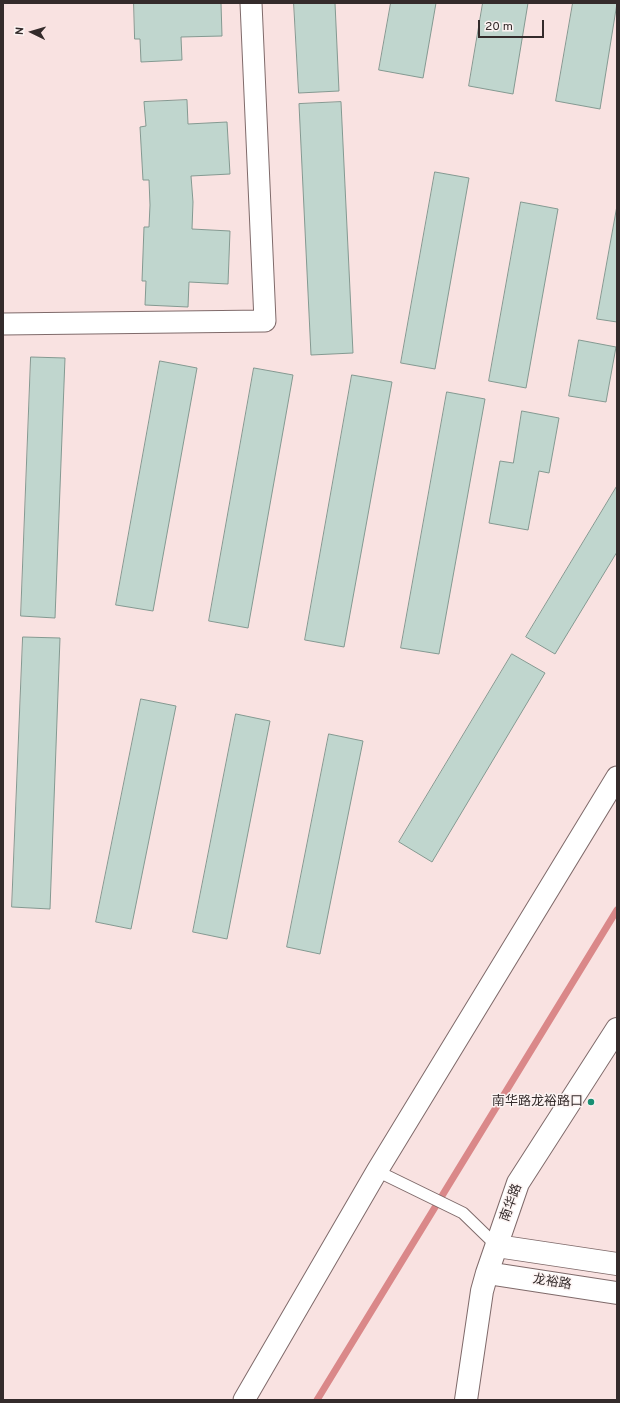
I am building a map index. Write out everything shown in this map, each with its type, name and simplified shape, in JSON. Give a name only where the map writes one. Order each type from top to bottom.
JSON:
[{"type":"street","points":[[3,324],[265,321],[251,3]]},
{"type":"street","points":[[244,1400],[377,1171],[617,776]]},
{"type":"street","name":"南华路","points":[[466,1400],[482,1291],[518,1183],[617,1029]]},
{"type":"street","points":[[497,1246],[617,1264]]},
{"type":"street","name":"龙裕路","points":[[487,1273],[617,1293]]},
{"type":"lane","points":[[377,1171],[463,1213],[497,1246]]},
{"type":"building","points":[[134,3],[221,3],[222,36],[181,37],[182,60],[141,62],[140,39],[135,39]]},
{"type":"building","points":[[294,3],[335,3],[339,91],[299,93]]},
{"type":"building","points":[[391,3],[436,3],[423,78],[379,70]]},
{"type":"building","points":[[483,3],[528,3],[513,94],[469,86]]},
{"type":"building","points":[[573,3],[617,3],[600,109],[556,101]]},
{"type":"building","points":[[187,100],[188,124],[227,122],[230,174],[191,176],[193,202],[192,229],[230,231],[228,284],[189,282],[188,307],[145,305],[146,281],[142,281],[144,227],[149,227],[150,205],[149,180],[143,180],[140,127],[146,126],[144,102]]},
{"type":"building","points":[[341,102],[353,353],[311,355],[299,104]]},
{"type":"building","points":[[435,172],[469,178],[435,369],[401,363]]},
{"type":"building","points":[[521,202],[558,209],[526,388],[489,381]]},
{"type":"building","points":[[617,206],[617,322],[597,319]]},
{"type":"building","points":[[579,340],[616,347],[606,402],[569,396]]},
{"type":"building","points":[[31,357],[65,358],[55,618],[21,616]]},
{"type":"building","points":[[160,361],[197,368],[153,611],[116,605]]},
{"type":"building","points":[[254,368],[293,375],[248,628],[209,621]]},
{"type":"building","points":[[352,375],[392,382],[344,647],[305,640]]},
{"type":"building","points":[[447,392],[485,399],[439,654],[401,648]]},
{"type":"building","points":[[522,411],[559,418],[549,473],[539,471],[528,530],[489,523],[500,461],[513,463]]},
{"type":"building","points":[[617,486],[617,552],[555,654],[526,637]]},
{"type":"building","points":[[23,637],[60,638],[50,909],[12,907]]},
{"type":"building","points":[[512,654],[545,673],[432,862],[399,842]]},
{"type":"building","points":[[141,699],[176,706],[131,929],[96,922]]},
{"type":"building","points":[[236,714],[270,721],[227,939],[193,932]]},
{"type":"building","points":[[329,734],[363,741],[320,954],[287,947]]},
{"type":"waterway","points":[[317,1400],[617,910]]},
{"type":"place","name":"南华路龙裕路口","points":[[591,1102]]}]
